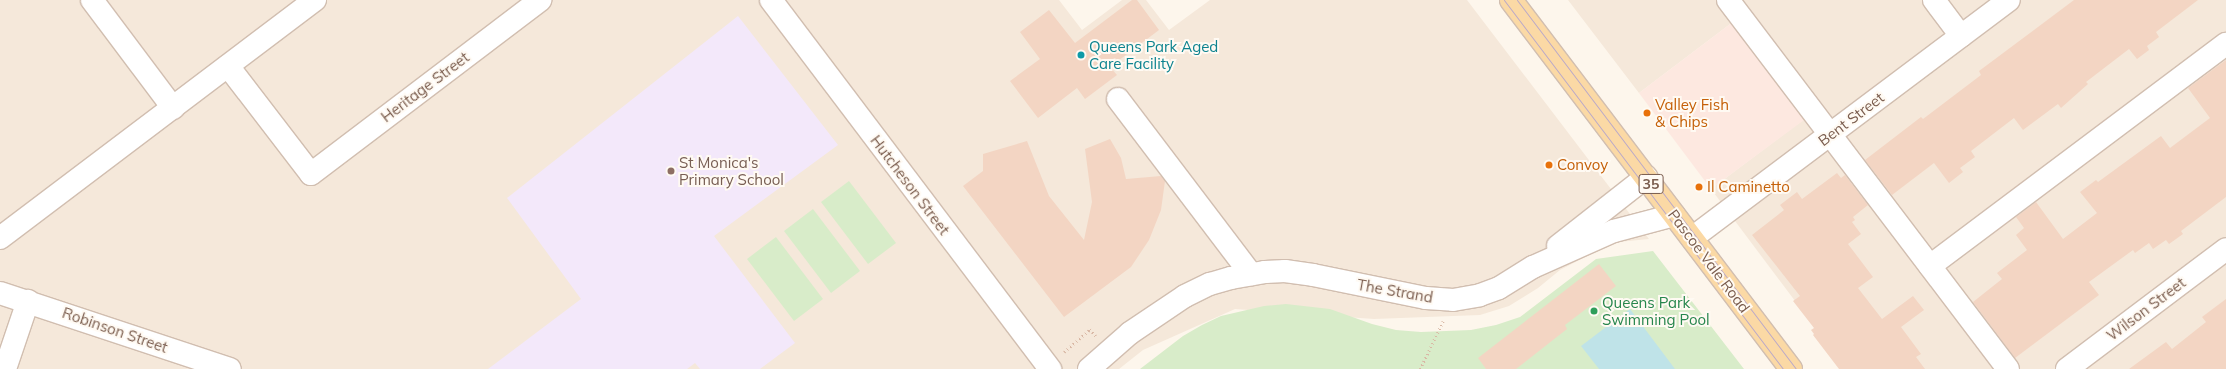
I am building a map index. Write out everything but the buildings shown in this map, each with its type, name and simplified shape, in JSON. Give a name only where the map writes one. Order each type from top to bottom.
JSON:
[{"type":"main road","name":"Pascoe Vale Road","points":[[1511,0],[1791,369]]},
{"type":"street","points":[[92,0],[173,108]]},
{"type":"street","points":[[0,238],[315,0]]},
{"type":"street","name":"Heritage Street","points":[[228,66],[311,174],[540,0]]},
{"type":"street","points":[[1728,0],[2008,369]]},
{"type":"street","points":[[1934,0],[1961,36]]},
{"type":"street","name":"Bent Street","points":[[1692,238],[2009,0]]},
{"type":"street","name":"Hutcheson Street","points":[[780,3],[1050,369]]},
{"type":"street","points":[[1930,266],[2226,44]]},
{"type":"street","points":[[1118,99],[1251,274]]},
{"type":"street","name":"The Strand","points":[[1088,369],[1130,333],[1185,296],[1210,284],[1251,274],[1285,271],[1313,274],[1426,298],[1453,300],[1480,295],[1500,288],[1533,267],[1646,177]]},
{"type":"street","name":"The Strand","points":[[1533,267],[1614,231],[1674,215]]},
{"type":"street","name":"Wilson Street","points":[[2067,369],[2226,249]]},
{"type":"street","name":"Robinson Street","points":[[0,293],[230,369]]},
{"type":"street","points":[[5,369],[28,301]]},
{"type":"path","points":[[1420,369],[1453,300]]},
{"type":"shaded area","points":[[0,0],[1059,0],[1082,30],[1122,0],[1146,0],[1169,30],[1210,0],[1467,0],[1649,239],[1618,242],[1589,255],[1560,270],[1538,288],[1509,306],[1480,315],[1374,319],[1235,309],[1143,350],[1119,369],[0,369]]},
{"type":"shaded area","points":[[1568,0],[2226,0],[2226,369],[1846,369],[1711,189],[1823,105],[1750,9],[1639,93]]},
{"type":"shaded area","points":[[1750,9],[1823,106],[1711,189],[1639,93]]},
{"type":"shaded area","name":"St Monica's Primary School","points":[[738,16],[838,145],[714,236],[795,343],[760,369],[700,369],[695,363],[687,369],[488,369],[581,299],[507,198]]},
{"type":"green space","points":[[849,181],[896,243],[868,264],[821,202]]},
{"type":"green space","points":[[813,209],[860,271],[831,293],[784,231]]},
{"type":"green space","points":[[776,237],[823,299],[794,321],[747,259]]},
{"type":"green space","points":[[1653,251],[1744,369],[1140,369],[1183,336],[1202,325],[1221,316],[1264,306],[1286,304],[1330,309],[1372,324],[1396,330],[1421,332],[1471,330],[1496,325],[1520,317],[1596,259]]},
{"type":"water","points":[[1630,309],[1675,369],[1599,369],[1581,346]]},
{"type":"tram line","points":[[1504,0],[1783,369]]},
{"type":"tram line","points":[[1517,0],[1796,369]]},
{"type":"place","name":"Queens Park Aged Care Facility","points":[[1081,55]]},
{"type":"place","name":"Valley Fish & Chips","points":[[1647,113]]},
{"type":"place","name":"Convoy","points":[[1549,165]]},
{"type":"place","name":"St Monica's Primary School","points":[[671,171]]},
{"type":"place","name":"Il Caminetto","points":[[1699,187]]},
{"type":"place","name":"Queens Park Swimming Pool","points":[[1594,311]]}]
